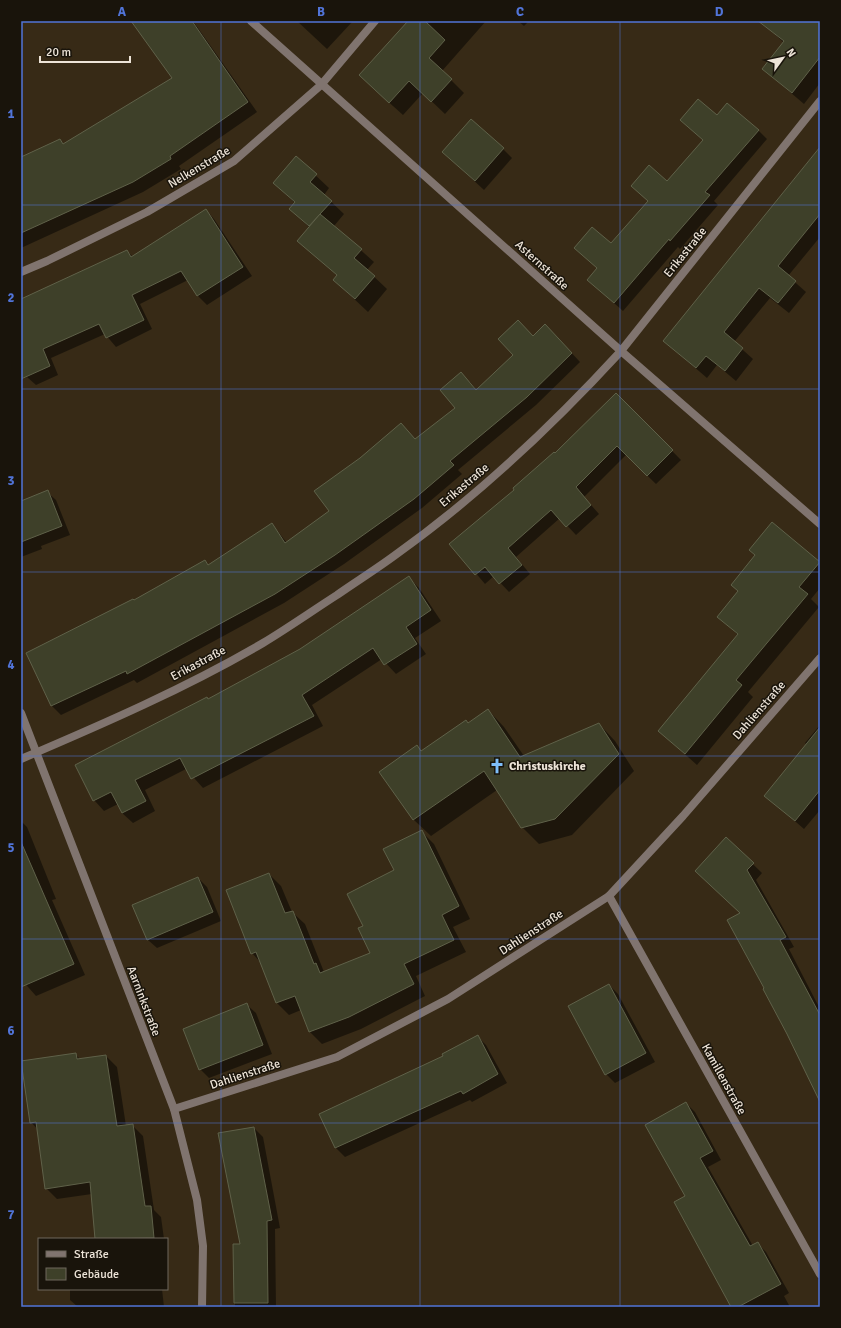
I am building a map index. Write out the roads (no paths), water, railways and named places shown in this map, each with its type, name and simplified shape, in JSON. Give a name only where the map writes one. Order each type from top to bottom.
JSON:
[{"type":"street","name":"Asternstraße","points":[[251,21],[621,351],[820,524]]},
{"type":"street","name":"Nelkenstraße","points":[[21,272],[47,261],[147,212],[234,161],[321,85],[375,21]]},
{"type":"street","name":"Erikastraße","points":[[21,759],[124,715],[263,643],[398,553],[459,506],[508,464],[588,387],[621,351],[820,102]]},
{"type":"street","name":"Dahlienstraße","points":[[174,1109],[337,1057],[448,999],[608,896],[683,816],[820,658]]},
{"type":"street","name":"Aarninkstraße","points":[[21,713],[35,753],[174,1109],[197,1200],[203,1246],[202,1307]]},
{"type":"street","name":"Kamillenstraße","points":[[608,896],[820,1274]]},
{"type":"place","name":"Christuskirche","points":[[497,766]]}]
